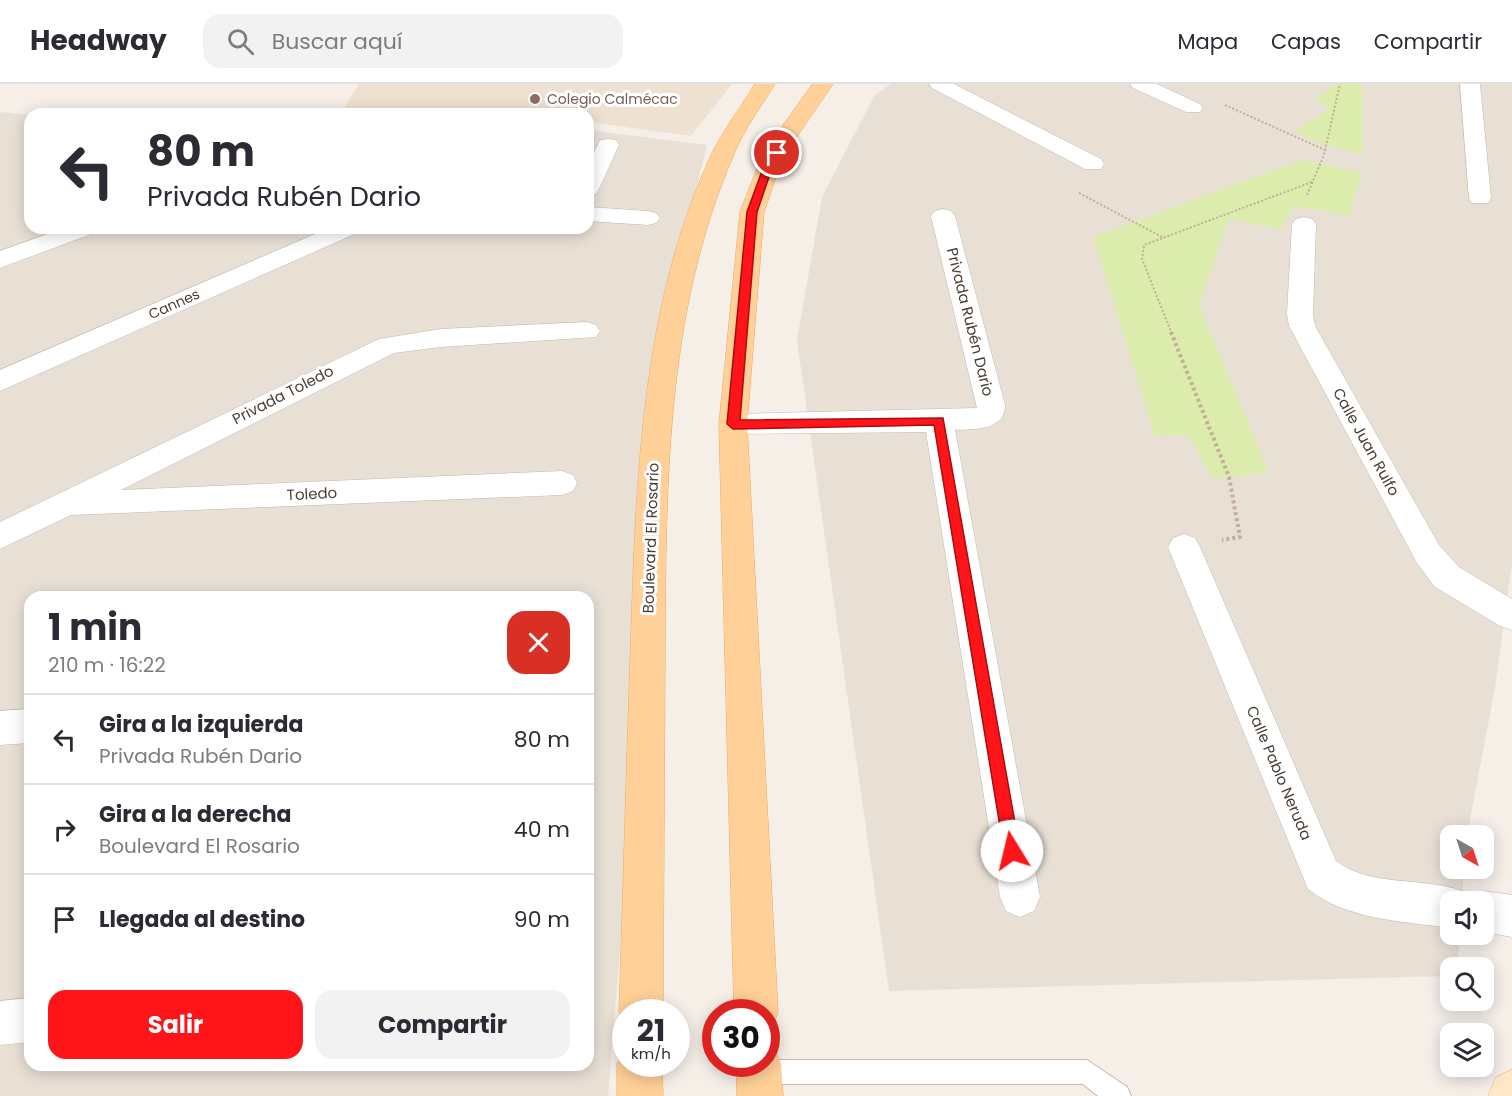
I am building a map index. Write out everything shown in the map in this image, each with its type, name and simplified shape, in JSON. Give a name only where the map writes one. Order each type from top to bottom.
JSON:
[{"type":"main road","name":"Boulevard El Rosario","points":[[641,999],[651,483],[665,361],[683,269],[698,215],[724,151],[765,84]]},
{"type":"main road","points":[[755,999],[733,424],[752,212],[767,171],[787,135],[823,84]]},
{"type":"main road","points":[[640,1077],[640,1096]]},
{"type":"street","points":[[939,84],[1093,164]]},
{"type":"street","points":[[1140,84],[1193,108]]},
{"type":"street","points":[[1470,84],[1480,198]]},
{"type":"street","points":[[594,176],[608,145]]},
{"type":"street","points":[[594,214],[648,218]]},
{"type":"street","name":"Privada Rubén Dario","points":[[733,424],[939,421],[983,418],[991,412],[943,216]]},
{"type":"street","name":"Calle Juan Rulfo","points":[[1304,224],[1300,314],[1302,326],[1428,554],[1447,577],[1512,616]]},
{"type":"street","points":[[0,260],[60,234]]},
{"type":"street","name":"Cannes","points":[[0,381],[335,234]]},
{"type":"street","name":"Privada Toledo","points":[[0,536],[388,345],[441,338],[587,331]]},
{"type":"street","points":[[939,421],[1020,897]]},
{"type":"street","name":"Toledo","points":[[63,505],[562,483]]},
{"type":"street","name":"Calle Pablo Neruda","points":[[1184,547],[1322,875],[1329,882],[1354,892],[1440,905]]},
{"type":"street","points":[[0,728],[24,726]]},
{"type":"street","points":[[1494,913],[1512,916]]},
{"type":"street","points":[[0,1023],[24,1021]]},
{"type":"lane","points":[[780,1077],[1087,1072],[1118,1096]]},
{"type":"path","points":[[1304,224],[1306,196],[1325,150],[1340,84]]},
{"type":"path","points":[[1193,108],[1208,98],[1325,150]]},
{"type":"path","points":[[1184,547],[1240,537],[1229,477],[1142,260],[1144,246],[1312,182]]},
{"type":"path","points":[[1075,190],[1164,238]]},
{"type":"shaded area","name":"Colegio Calmécac","points":[[359,84],[732,84],[691,136],[594,123],[594,108],[344,108]]},
{"type":"shaded area","points":[[891,84],[1512,84],[1512,563],[1495,688],[1469,825],[1440,825],[1440,879],[1463,879],[1463,891],[1440,891],[1440,945],[1459,945],[1458,957],[1440,957],[1440,976],[889,991],[797,340],[822,197],[874,96]]},
{"type":"shaded area","points":[[0,112],[24,114],[24,234],[594,234],[594,131],[707,145],[688,224],[667,382],[616,999],[612,999],[612,1048],[608,1096],[0,1096]]},
{"type":"green space","points":[[1335,84],[1362,84],[1363,154],[1326,146],[1294,131],[1331,108],[1315,100]]},
{"type":"green space","points":[[1303,160],[1362,173],[1349,216],[1294,206],[1280,230],[1229,218],[1199,305],[1269,472],[1213,479],[1188,435],[1155,436],[1093,237]]},
{"type":"place","name":"Colegio Calmécac","points":[[535,99]]},
{"type":"route","points":[[777,153],[767,171],[752,212],[733,424],[939,421],[1012,851]]}]
